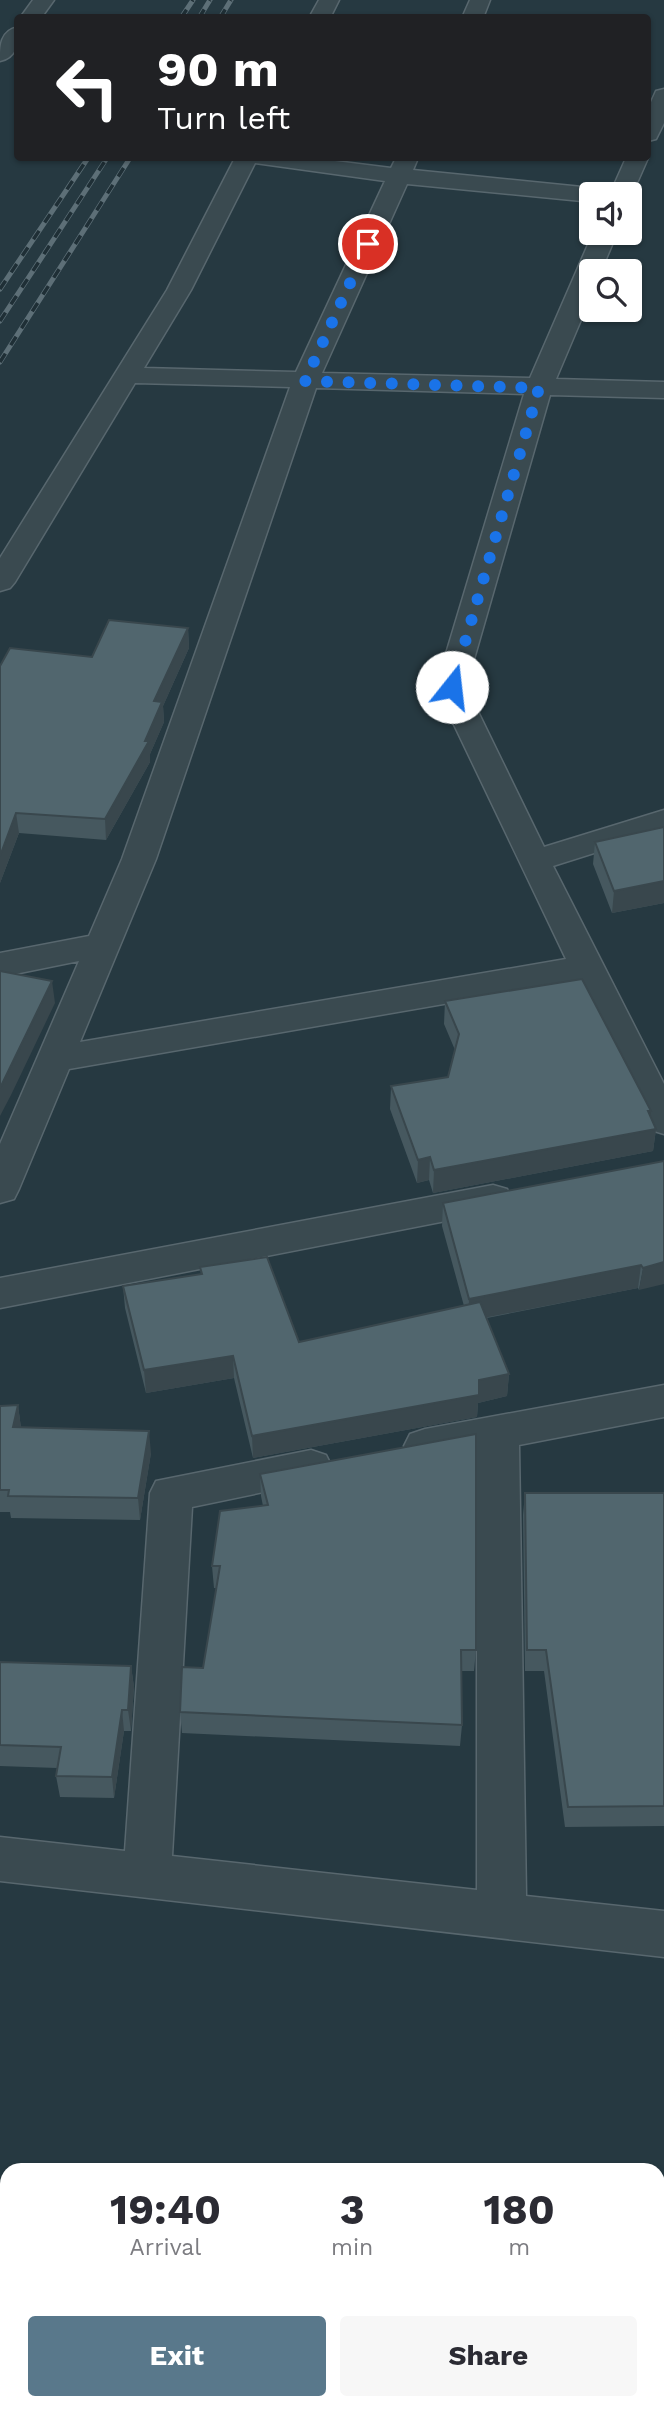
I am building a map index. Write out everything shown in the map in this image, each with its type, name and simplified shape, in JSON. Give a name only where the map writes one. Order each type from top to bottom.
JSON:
[{"type":"street","points":[[33,14],[44,0]]},
{"type":"street","points":[[0,55],[14,38]]},
{"type":"street","points":[[651,127],[664,96]]},
{"type":"street","points":[[0,582],[179,290],[244,161]]},
{"type":"street","points":[[309,161],[403,167],[579,193]]},
{"type":"street","points":[[630,182],[642,164]]},
{"type":"street","points":[[0,1189],[139,859],[305,381],[403,167]]},
{"type":"street","points":[[600,245],[539,388],[452,687],[534,860],[664,1121]]},
{"type":"street","points":[[127,376],[664,390]]},
{"type":"street","points":[[534,860],[664,820]]},
{"type":"street","points":[[0,965],[103,945]]},
{"type":"street","points":[[55,1059],[587,967]]},
{"type":"street","points":[[0,1293],[528,1192]]},
{"type":"street","points":[[147,1876],[172,1493],[664,1401]]},
{"type":"street","points":[[498,1432],[502,1916]]},
{"type":"street","points":[[0,1859],[664,1934]]},
{"type":"building","points":[[109,620],[188,628],[154,701],[162,702],[145,741],[149,741],[105,819],[16,813],[0,856],[0,666],[10,648],[92,657]]},
{"type":"building","points":[[664,827],[664,881],[614,891],[595,842]]},
{"type":"building","points":[[0,971],[52,981],[0,1088]]},
{"type":"building","points":[[582,979],[651,1111],[648,1111],[656,1129],[434,1170],[430,1157],[418,1160],[391,1086],[448,1077],[459,1034],[445,1001]]},
{"type":"building","points":[[664,1161],[664,1262],[469,1299],[443,1203]]},
{"type":"building","points":[[267,1257],[299,1342],[480,1302],[509,1374],[479,1380],[479,1395],[252,1436],[233,1356],[144,1370],[123,1286],[202,1274],[200,1267]]},
{"type":"building","points":[[18,1405],[13,1427],[149,1431],[138,1498],[8,1496],[9,1490],[0,1490],[0,1406]]},
{"type":"building","points":[[476,1434],[476,1650],[461,1650],[462,1725],[180,1712],[182,1667],[203,1668],[220,1566],[212,1566],[220,1511],[268,1505],[260,1474]]},
{"type":"building","points":[[525,1493],[664,1493],[664,1806],[568,1807],[546,1650],[527,1650]]},
{"type":"building","points":[[0,1662],[131,1666],[128,1710],[122,1710],[112,1777],[56,1776],[61,1747],[0,1745]]},
{"type":"railway","points":[[184,14],[193,0]]},
{"type":"railway","points":[[201,14],[210,0]]},
{"type":"railway","points":[[222,14],[231,0]]},
{"type":"railway","points":[[0,289],[86,161]]},
{"type":"railway","points":[[0,321],[105,161]]},
{"type":"railway","points":[[0,362],[128,161]]},
{"type":"route","points":[[368,244],[305,381],[539,388],[452,687]]}]
